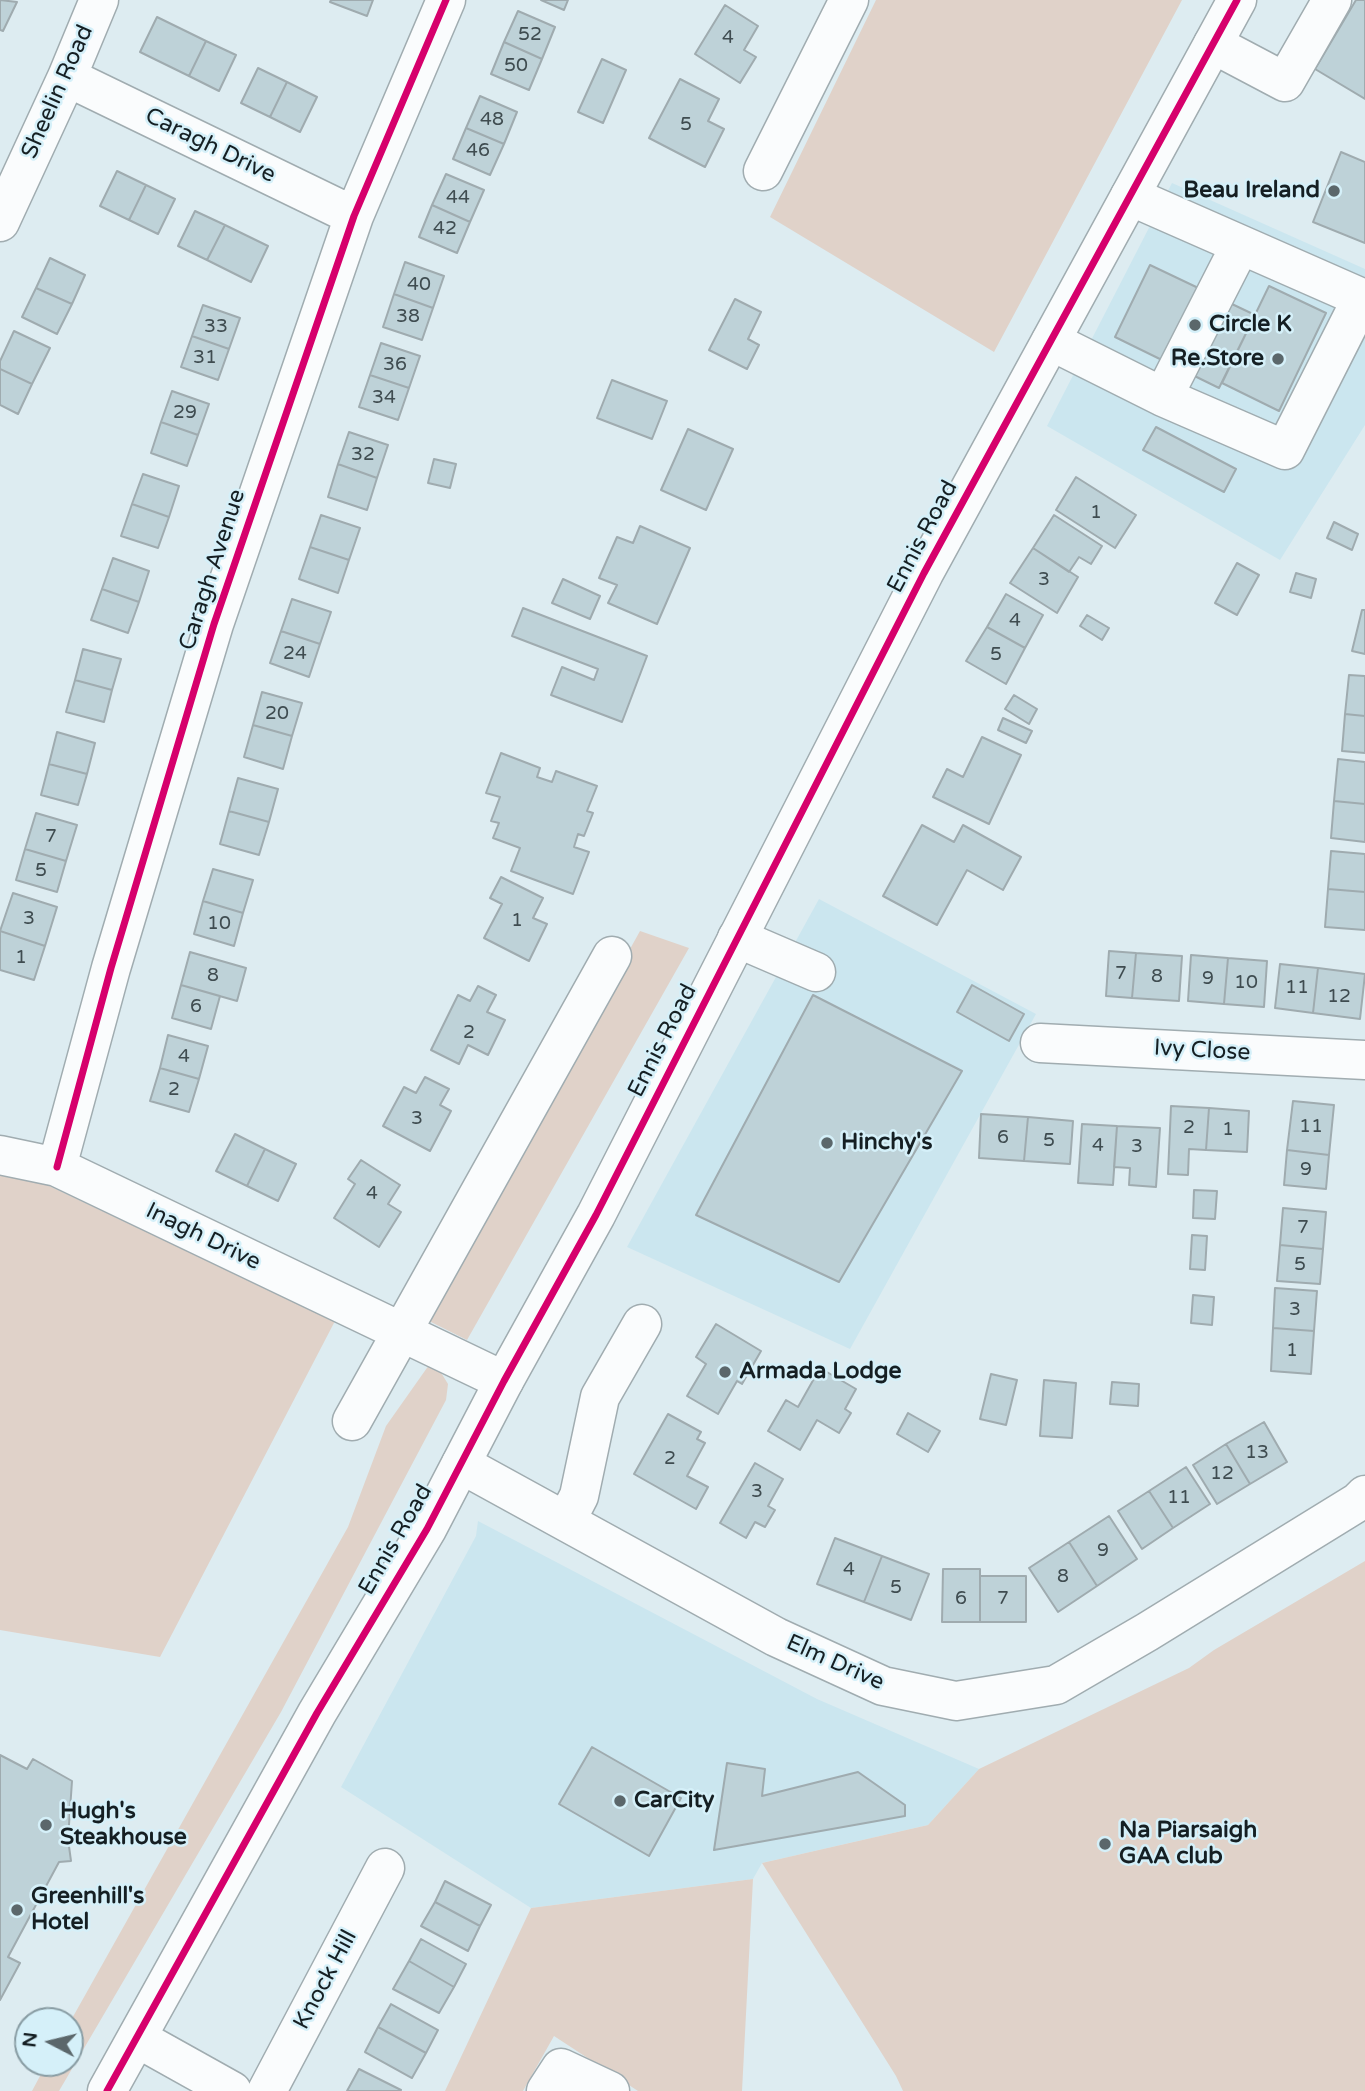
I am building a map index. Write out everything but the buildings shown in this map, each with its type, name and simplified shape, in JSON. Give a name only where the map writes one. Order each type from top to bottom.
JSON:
[{"type":"street","name":"Sheelin Road","points":[[0,222],[67,77],[99,0]]},
{"type":"street","name":"Caragh Avenue","points":[[57,1167],[111,968],[214,624],[354,216],[446,0]]},
{"type":"street","points":[[763,172],[849,0]]},
{"type":"street","name":"Ennis Road","points":[[107,2091],[317,1713],[427,1529],[504,1381],[602,1203],[924,573],[1237,0]]},
{"type":"street","points":[[1213,44],[1284,82],[1332,0]]},
{"type":"street","name":"Caragh Drive","points":[[67,77],[354,216]]},
{"type":"street","points":[[1051,341],[1164,397],[1285,450],[1362,298],[1130,196]]},
{"type":"street","points":[[1164,397],[1240,246]]},
{"type":"street","points":[[737,938],[816,972]]},
{"type":"street","points":[[352,1421],[612,956]]},
{"type":"street","name":"Ivy Close","points":[[1040,1042],[1365,1060]]},
{"type":"street","name":"Inagh Drive","points":[[0,1155],[57,1167],[504,1381]]},
{"type":"street","points":[[566,1521],[579,1496],[600,1397],[642,1325]]},
{"type":"street","name":"Elm Drive","points":[[461,1464],[776,1637],[883,1686],[956,1701],[1056,1685],[1300,1538],[1365,1495]]},
{"type":"street","name":"Knock Hill","points":[[267,2091],[385,1868]]},
{"type":"street","points":[[137,2038],[232,2091]]},
{"type":"street","points":[[546,2091],[561,2068],[610,2091]]},
{"type":"shaded area","points":[[876,0],[1182,0],[994,352],[770,217]]},
{"type":"shaded area","points":[[1172,183],[1365,269],[1365,425],[1280,560],[1047,426]]},
{"type":"shaded area","points":[[819,899],[1036,1014],[850,1349],[627,1247]]},
{"type":"shaded area","points":[[640,931],[689,948],[467,1340],[425,1319]]},
{"type":"shaded area","points":[[0,1175],[43,1183],[335,1321],[160,1657],[0,1630]]},
{"type":"shaded area","points":[[429,1365],[437,1366],[448,1384],[446,1400],[281,1712],[84,2048],[84,2007],[78,2007],[348,1527],[386,1426]]},
{"type":"shaded area","points":[[478,1521],[817,1699],[979,1769],[928,1825],[762,1863],[753,1879],[531,1908],[341,1787],[476,1536]]},
{"type":"shaded area","name":"Na Piarsaigh GAA club","points":[[1365,1561],[1365,2091],[903,2091],[762,1863],[928,1825],[979,1769],[1189,1668],[1214,1650]]},
{"type":"shaded area","points":[[753,1879],[742,2091],[638,2091],[554,2036],[523,2091],[445,2091],[531,1908]]},
{"type":"shaded area","points":[[40,2077],[67,2077],[59,2091],[32,2091]]},
{"type":"cycle path","points":[[57,1167],[111,968],[214,624],[354,216],[446,0]]},
{"type":"cycle path","points":[[107,2091],[317,1713],[427,1529],[504,1381],[596,1215],[924,573],[1237,0]]},
{"type":"place","name":"Beau Ireland","points":[[1334,191]]},
{"type":"place","name":"Circle K","points":[[1195,325]]},
{"type":"place","name":"Re.Store","points":[[1278,359]]},
{"type":"place","name":"Hinchy's","points":[[827,1143]]},
{"type":"place","name":"Armada Lodge","points":[[725,1372]]},
{"type":"place","name":"CarCity","points":[[620,1801]]},
{"type":"place","name":"Hugh's Steakhouse","points":[[46,1825]]},
{"type":"place","name":"Na Piarsaigh GAA club","points":[[1105,1844]]},
{"type":"place","name":"Greenhill's Hotel","points":[[17,1910]]}]
